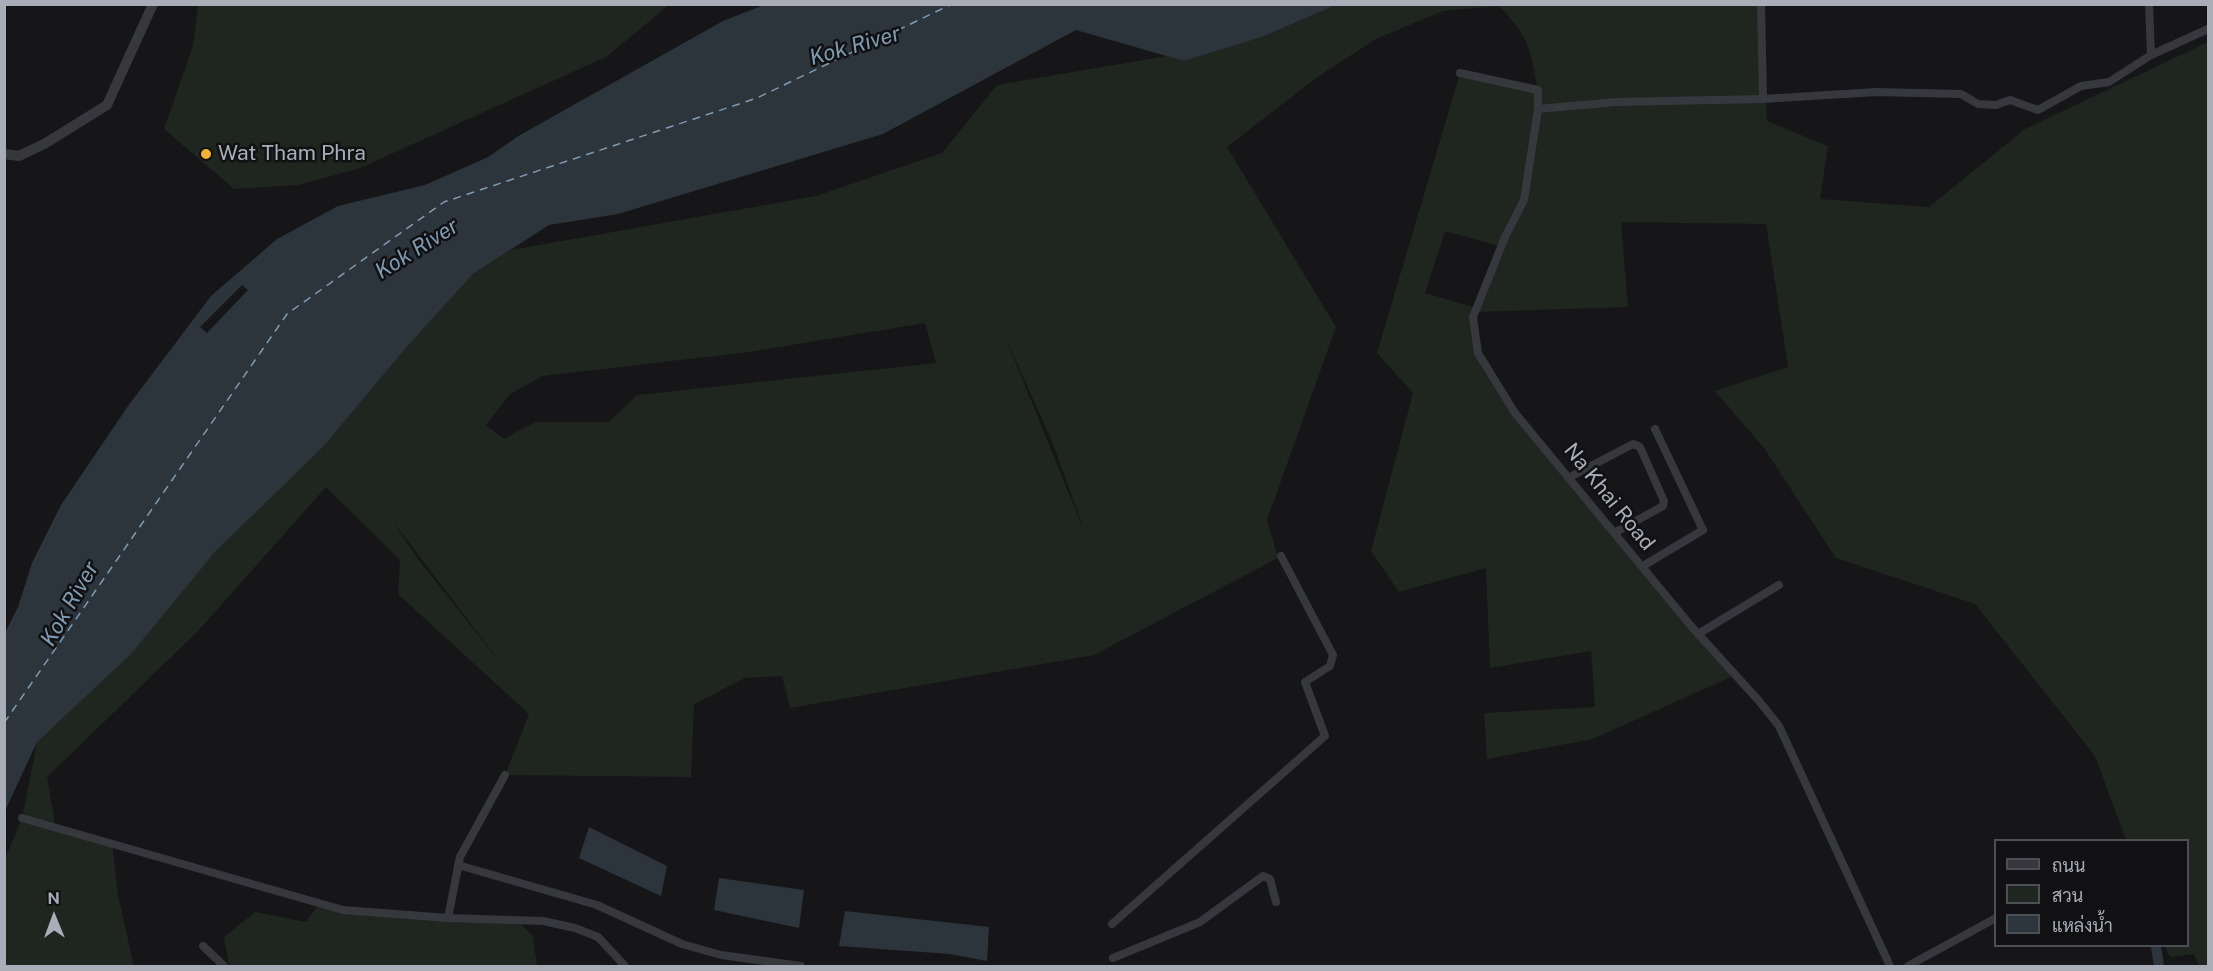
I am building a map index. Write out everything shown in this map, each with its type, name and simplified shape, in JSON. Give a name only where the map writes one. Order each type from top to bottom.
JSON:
[{"type":"street","points":[[4,154],[20,156],[46,143],[107,105],[153,4]]},
{"type":"street","points":[[1761,4],[1763,99]]},
{"type":"street","points":[[2149,4],[2151,55]]},
{"type":"street","points":[[1460,73],[1538,90],[1538,109],[1616,102],[1763,99],[1876,92],[1961,94],[1978,104],[1996,105],[2010,100],[2038,110],[2081,86],[2109,82],[2151,55],[2208,29]]},
{"type":"street","name":"Na Khai Road","points":[[1538,109],[1524,200],[1505,237],[1473,317],[1478,353],[1515,413],[1616,532],[1698,634],[1779,726],[1890,966]]},
{"type":"street","points":[[1643,566],[1703,530],[1656,429]]},
{"type":"street","points":[[1570,477],[1633,444],[1640,447],[1664,501],[1663,506],[1616,532]]},
{"type":"street","points":[[1112,924],[1325,736],[1305,682],[1330,666],[1333,655],[1281,556]]},
{"type":"street","points":[[1698,634],[1779,585]]},
{"type":"street","points":[[448,918],[458,865],[477,823],[505,775]]},
{"type":"street","points":[[22,818],[343,910],[448,918],[543,921],[575,928],[598,937],[626,966]]},
{"type":"street","points":[[458,865],[597,905],[682,944],[721,955],[801,966]]},
{"type":"street","points":[[1113,958],[1200,922],[1263,876],[1270,879],[1276,902]]},
{"type":"street","points":[[1908,966],[1994,919]]},
{"type":"street","points":[[204,946],[224,966]]},
{"type":"green space","points":[[198,4],[669,5],[606,57],[360,168],[299,185],[234,189],[164,129],[193,46]]},
{"type":"green space","points":[[1336,5],[1761,5],[1767,121],[1828,146],[1820,199],[1929,207],[2025,129],[2208,42],[2208,966],[2199,966],[2194,954],[2170,957],[2165,947],[2189,947],[2189,839],[2126,839],[2095,756],[1975,604],[1836,558],[1764,448],[1715,391],[1788,367],[1766,224],[1621,222],[1628,307],[1475,312],[1478,353],[1495,380],[1570,477],[1735,675],[1593,739],[1487,759],[1484,713],[1595,707],[1591,651],[1490,668],[1486,568],[1399,592],[1371,551],[1413,393],[1377,353],[1460,73],[1538,90],[1527,44],[1517,26],[1499,6],[1443,11],[1376,39],[1316,78],[1227,147],[1336,327],[1267,520],[1278,558],[1094,655],[790,708],[782,676],[745,678],[694,704],[691,777],[505,775],[529,714],[398,594],[400,560],[326,487],[198,631],[47,777],[55,824],[112,843],[118,895],[134,966],[5,966],[5,859],[22,818],[37,742],[214,553],[323,447],[405,349],[473,274],[511,250],[816,196],[942,153],[997,85],[1167,56],[1184,61],[1262,37]],"holes":[[[1445,231],[1500,246],[1476,308],[1425,293]],[[925,323],[936,363],[637,395],[609,422],[535,422],[504,439],[486,425],[510,394],[543,376],[749,352]],[[1004,334],[1053,444],[1082,524],[1081,523]],[[394,523],[494,654],[494,655],[415,555]]]},
{"type":"green space","points":[[320,903],[343,910],[516,920],[533,936],[537,966],[229,966],[224,937],[255,912],[306,922]]},
{"type":"water","name":"Kok River","points":[[764,5],[1336,5],[1262,37],[1184,61],[1076,30],[883,134],[618,214],[549,225],[473,274],[405,349],[323,447],[214,553],[131,654],[37,742],[5,811],[5,633],[18,607],[32,563],[61,505],[128,406],[211,296],[277,239],[338,206],[425,185],[488,157],[520,135],[723,21]]},
{"type":"water","points":[[589,827],[667,866],[661,896],[579,858]]},
{"type":"water","points":[[719,878],[804,890],[799,928],[714,910]]},
{"type":"water","points":[[845,911],[989,927],[987,961],[950,954],[839,946]]},
{"type":"pier","points":[[242,285],[248,290],[207,333],[200,327]]},
{"type":"waterway","points":[[2156,947],[2159,966]]},
{"type":"ferry route","points":[[4,723],[287,314],[444,202],[757,98],[952,4]]},
{"type":"place","name":"Wat Tham Phra","points":[[206,154]]}]
